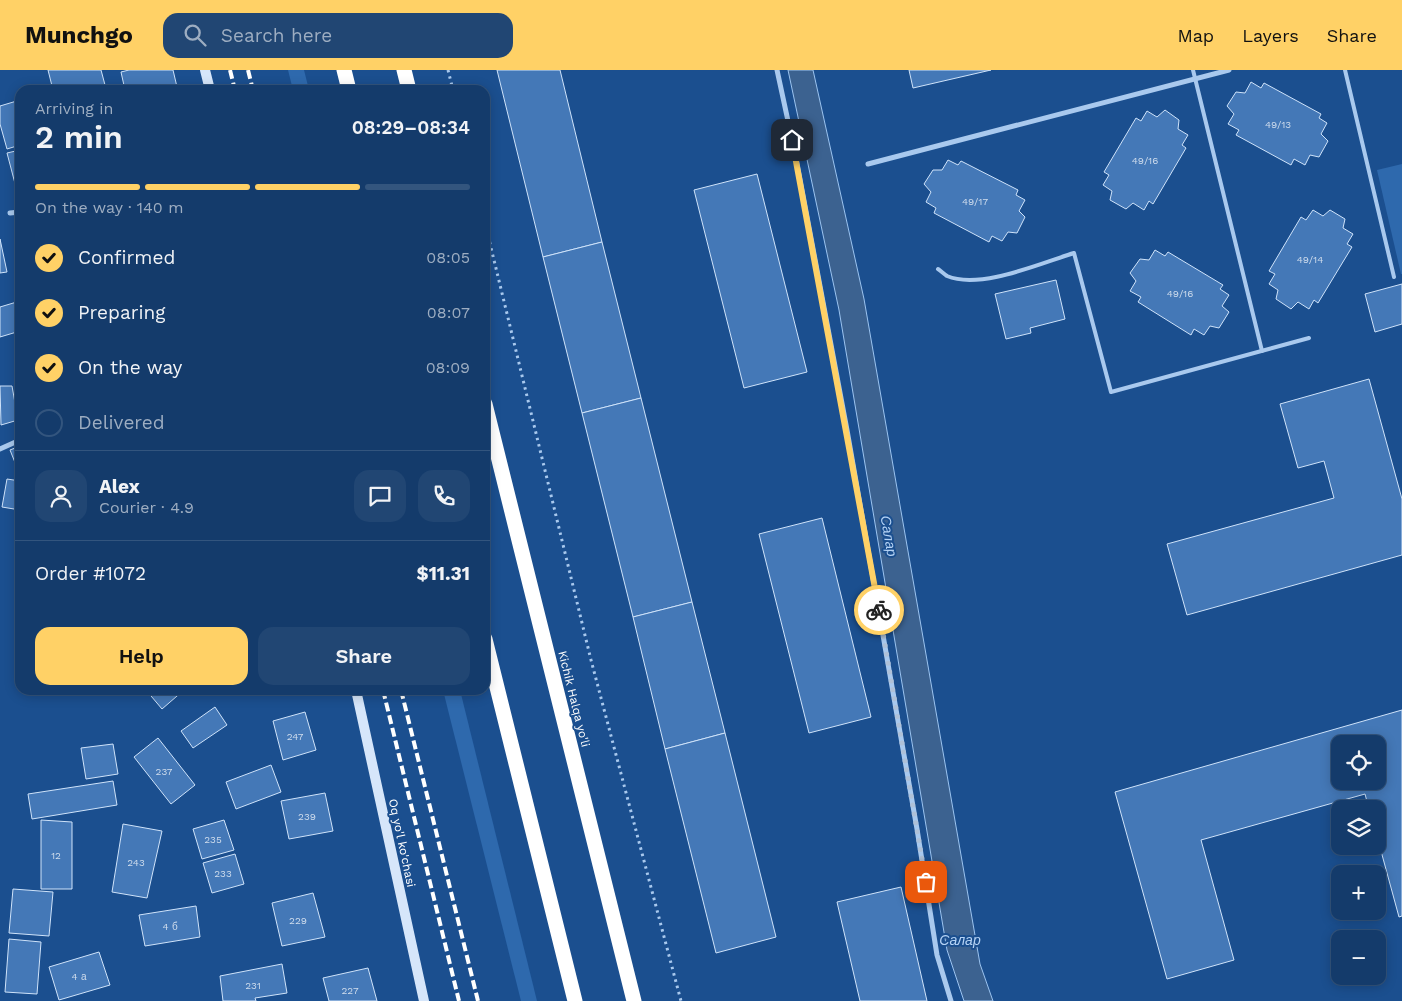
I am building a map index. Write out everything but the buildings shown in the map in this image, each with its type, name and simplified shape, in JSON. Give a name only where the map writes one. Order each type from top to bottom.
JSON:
[{"type":"highway","points":[[344,70],[348,85]]},
{"type":"highway","points":[[404,70],[408,85]]},
{"type":"highway","name":"Kichik Halqa yo'li","points":[[490,424],[634,1001]]},
{"type":"highway","points":[[490,659],[575,1001]]},
{"type":"street","points":[[205,70],[209,85]]},
{"type":"street","points":[[777,70],[796,158],[847,430],[917,828],[937,954],[951,1001]]},
{"type":"street","points":[[868,164],[1229,70]]},
{"type":"street","points":[[10,214],[15,213]]},
{"type":"street","points":[[0,449],[15,442]]},
{"type":"street","name":"Oq yo'l ko'chasi","points":[[357,695],[424,1001]]},
{"type":"lane","points":[[1193,70],[1262,351]]},
{"type":"lane","points":[[1345,70],[1394,277]]},
{"type":"lane","points":[[938,269],[948,276],[970,280],[1003,276],[1074,253],[1111,392],[1309,338]]},
{"type":"path","points":[[448,70],[452,85]]},
{"type":"path","points":[[490,245],[591,660],[681,1001]]},
{"type":"shaded area","points":[[288,70],[304,70],[308,85],[292,85]]},
{"type":"shaded area","points":[[1402,164],[1402,274],[1401,274],[1377,170]]},
{"type":"shaded area","points":[[444,695],[461,695],[537,1001],[521,1001]]},
{"type":"water","name":"Салар","points":[[788,70],[813,70],[864,299],[980,964],[993,1001],[964,1001],[947,950],[839,310]]},
{"type":"railway","points":[[230,70],[234,85]]},
{"type":"railway","points":[[248,70],[252,85]]},
{"type":"railway","points":[[384,695],[459,1001]]},
{"type":"railway","points":[[402,695],[478,1001]]},
{"type":"way so far","points":[[879,610],[926,882]]},
{"type":"route","points":[[792,140],[879,610]]}]
